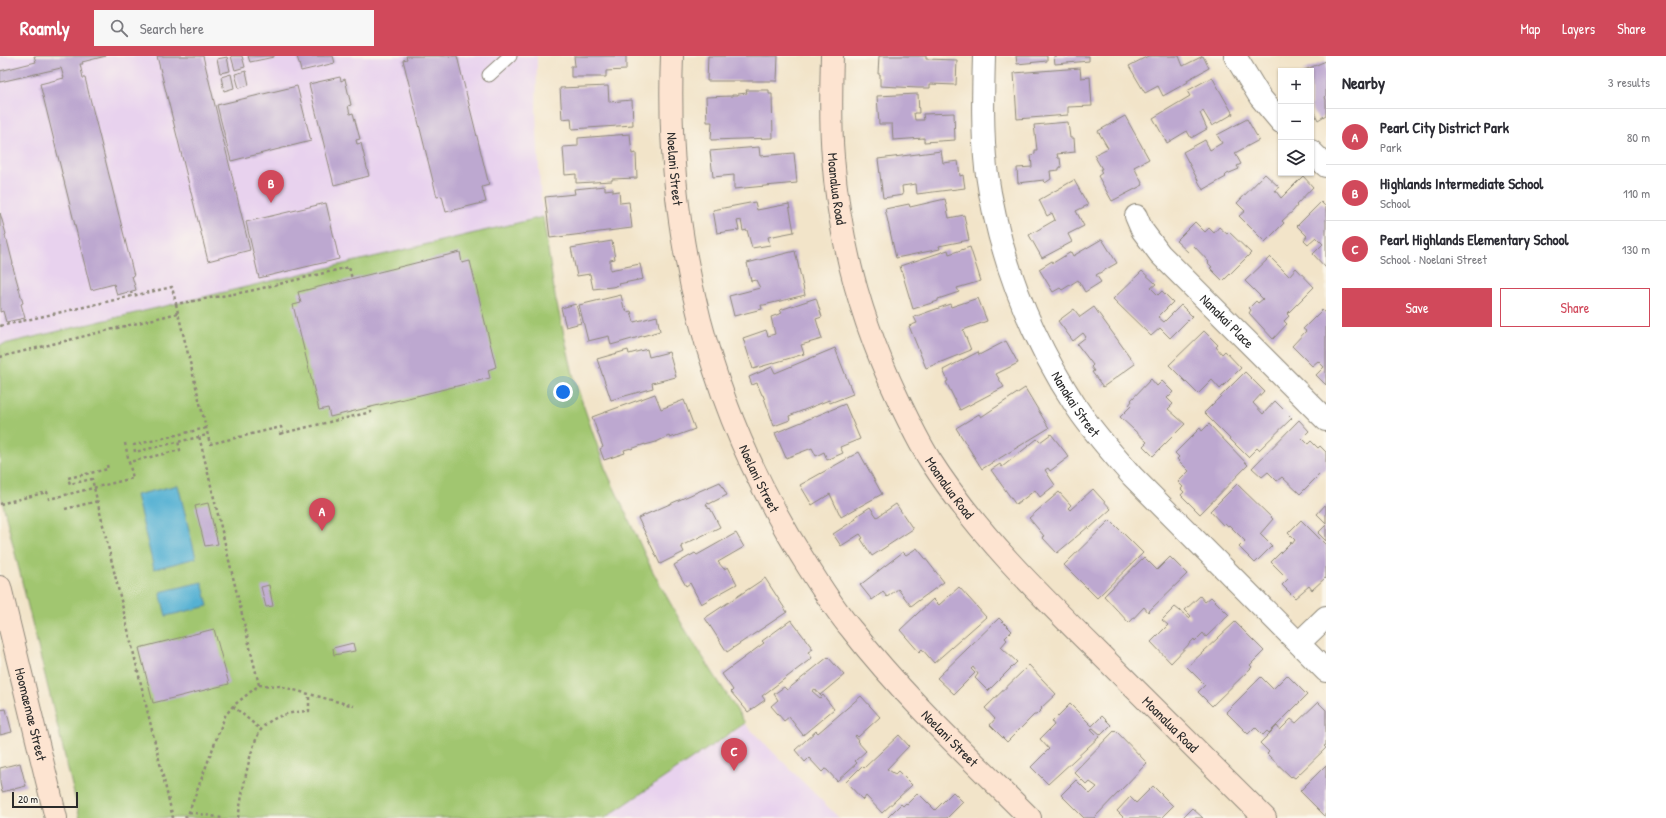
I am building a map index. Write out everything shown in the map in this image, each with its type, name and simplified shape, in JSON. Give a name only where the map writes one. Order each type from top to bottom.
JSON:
[{"type":"street","name":"Noelani Street","points":[[672,56],[671,124],[674,169],[684,254],[694,298],[715,373],[736,431],[755,472],[788,535],[821,588],[851,630],[899,685],[1030,818]]},
{"type":"street","name":"Moanalua Road","points":[[832,56],[831,107],[833,157],[845,246],[857,294],[871,337],[889,380],[928,458],[951,492],[1006,559],[1265,818]]},
{"type":"street","name":"Nanakai Street","points":[[984,56],[982,108],[986,169],[1001,243],[1013,282],[1030,325],[1050,365],[1077,409],[1103,443],[1132,476],[1326,671]]},
{"type":"street","points":[[1235,56],[1260,97],[1278,118]]},
{"type":"street","points":[[1314,154],[1326,166]]},
{"type":"street","name":"Nanakai Place","points":[[1136,216],[1142,230],[1160,254],[1326,420]]},
{"type":"street","name":"Hoomaemae Street","points":[[0,587],[56,818]]},
{"type":"street","points":[[1299,644],[1326,617]]},
{"type":"lane","points":[[489,75],[510,56]]},
{"type":"path","points":[[176,304],[250,292],[349,267],[352,278]]},
{"type":"path","points":[[0,326],[172,286],[210,444],[285,426]]},
{"type":"path","points":[[131,291],[132,296]]},
{"type":"path","points":[[0,358],[178,313]]},
{"type":"path","points":[[279,434],[371,412],[370,407]]},
{"type":"path","points":[[281,427],[283,433]]},
{"type":"path","points":[[206,428],[134,445],[135,452],[207,435]]},
{"type":"path","points":[[199,436],[259,685]]},
{"type":"path","points":[[129,462],[180,450],[178,441]]},
{"type":"path","points":[[0,504],[48,492],[49,499],[133,478],[125,443]]},
{"type":"path","points":[[107,465],[108,469],[68,478],[70,484],[92,479],[173,818]]},
{"type":"path","points":[[65,509],[98,502]]},
{"type":"path","points":[[185,818],[189,812],[225,716],[233,706],[259,685],[280,686],[354,706]]},
{"type":"path","points":[[238,818],[249,762],[255,740],[260,729],[264,724],[274,718],[288,713],[309,711],[309,694]]},
{"type":"path","points":[[233,706],[260,729]]},
{"type":"path","points":[[189,812],[222,818]]},
{"type":"shaded area","points":[[0,56],[537,56],[536,114],[543,217],[0,345]]},
{"type":"shaded area","points":[[745,724],[839,818],[605,818]]},
{"type":"green space","points":[[543,217],[555,296],[574,378],[605,468],[652,570],[683,626],[745,723],[605,818],[80,818],[0,492],[0,345]]},
{"type":"water","points":[[178,485],[196,558],[154,569],[136,495]]},
{"type":"water","points":[[202,582],[208,606],[166,616],[160,592]]},
{"type":"building","points":[[34,56],[106,56],[82,62],[83,64],[80,64],[83,78],[85,78],[134,276],[132,276],[136,290],[117,295],[114,284],[91,290],[40,84],[64,78],[61,68],[0,82],[0,71],[36,62]]},
{"type":"building","points":[[157,56],[203,56],[250,250],[208,261]]},
{"type":"building","points":[[231,56],[242,56],[245,67],[235,70]]},
{"type":"building","points":[[248,56],[274,56],[274,57],[250,62]]},
{"type":"building","points":[[297,56],[333,56],[335,63],[301,71]]},
{"type":"building","points":[[406,56],[457,56],[489,185],[482,187],[486,202],[446,212],[442,196],[437,197],[403,60],[407,59]]},
{"type":"building","points":[[574,56],[626,56],[626,70],[606,71],[606,77],[571,77],[571,66],[575,66]]},
{"type":"building","points":[[708,56],[778,56],[777,81],[707,81]]},
{"type":"building","points":[[879,56],[926,56],[926,59],[957,60],[956,85],[930,84],[930,88],[880,86],[880,74],[878,74]]},
{"type":"building","points":[[1016,56],[1047,56],[1047,61],[1017,64]]},
{"type":"building","points":[[1054,56],[1089,56],[1089,61],[1055,64]]},
{"type":"building","points":[[1148,56],[1179,56],[1183,66],[1203,56],[1209,68],[1163,96],[1158,86],[1145,93],[1129,66]]},
{"type":"building","points":[[227,57],[230,71],[220,73],[217,59]]},
{"type":"building","points":[[1326,61],[1326,115],[1318,120],[1314,112],[1314,68],[1309,68]]},
{"type":"building","points":[[1080,68],[1081,78],[1090,77],[1092,106],[1068,107],[1068,115],[1017,119],[1014,73]]},
{"type":"building","points":[[246,71],[249,85],[239,88],[235,74]]},
{"type":"building","points":[[231,74],[234,88],[224,91],[221,77]]},
{"type":"building","points":[[340,77],[341,81],[345,79],[351,105],[348,106],[350,114],[353,113],[360,139],[356,140],[357,144],[361,143],[369,176],[334,185],[309,84]]},
{"type":"building","points":[[1212,77],[1233,114],[1212,126],[1203,111],[1200,113],[1207,129],[1191,138],[1187,131],[1167,143],[1153,118],[1190,96],[1187,91]]},
{"type":"building","points":[[297,86],[311,141],[231,161],[217,105]]},
{"type":"building","points":[[608,86],[609,102],[632,100],[633,125],[572,129],[571,118],[562,119],[560,88]]},
{"type":"building","points":[[746,90],[769,90],[769,94],[772,94],[773,138],[711,140],[712,122],[707,122],[706,97],[738,95],[747,93]]},
{"type":"building","points":[[918,94],[919,113],[914,113],[915,120],[924,120],[923,114],[954,113],[955,140],[924,142],[924,138],[893,140],[892,124],[879,124],[877,96]]},
{"type":"building","points":[[1125,116],[1149,159],[1134,167],[1143,185],[1112,201],[1098,176],[1102,173],[1100,169],[1102,169],[1094,155],[1108,148],[1098,131]]},
{"type":"building","points":[[1247,119],[1259,140],[1235,153],[1241,164],[1237,166],[1239,169],[1227,174],[1225,176],[1226,177],[1203,190],[1183,152],[1205,140],[1210,150],[1222,143],[1217,135]]},
{"type":"building","points":[[1068,122],[1070,138],[1074,138],[1075,152],[1057,154],[1058,158],[1060,158],[1061,167],[1059,170],[1050,171],[1051,179],[1045,183],[1044,180],[1018,183],[1017,168],[1032,167],[1031,155],[1035,154],[1035,150],[1037,150],[1034,125]]},
{"type":"building","points":[[630,134],[632,154],[636,153],[637,178],[576,183],[576,174],[565,175],[563,147],[578,146],[578,138]]},
{"type":"building","points":[[759,147],[760,156],[794,153],[797,183],[734,189],[734,175],[713,177],[710,151]]},
{"type":"building","points":[[941,151],[943,163],[958,161],[960,176],[963,175],[965,188],[917,194],[916,184],[902,186],[903,195],[883,198],[878,159]]},
{"type":"building","points":[[1265,174],[1279,187],[1275,190],[1281,198],[1303,176],[1313,187],[1296,205],[1297,206],[1293,211],[1282,221],[1284,223],[1265,242],[1239,216],[1245,211],[1237,203]]},
{"type":"building","points":[[1074,180],[1088,205],[1076,211],[1084,226],[1068,234],[1072,242],[1042,258],[1029,235],[1055,220],[1052,213],[1047,216],[1039,200]]},
{"type":"building","points":[[605,186],[605,190],[613,189],[613,192],[619,191],[620,203],[629,202],[632,228],[550,238],[545,197],[575,194],[574,189]]},
{"type":"building","points":[[945,199],[949,218],[964,215],[969,240],[939,246],[940,249],[896,258],[885,209],[909,204],[910,207]]},
{"type":"building","points":[[755,202],[757,210],[789,204],[794,232],[768,237],[770,245],[752,248],[747,230],[743,231],[741,220],[737,221],[739,230],[717,233],[713,210]]},
{"type":"building","points":[[1321,202],[1326,207],[1326,268],[1313,254],[1323,244],[1316,237],[1308,244],[1304,240],[1307,236],[1297,226]]},
{"type":"building","points":[[326,203],[339,259],[259,278],[246,222]]},
{"type":"building","points":[[0,213],[23,303],[21,304],[25,318],[6,322],[3,311],[0,312]]},
{"type":"building","points":[[1195,222],[1205,232],[1209,228],[1214,233],[1219,227],[1227,234],[1229,232],[1251,253],[1223,281],[1210,268],[1212,267],[1208,263],[1209,262],[1194,246],[1188,252],[1176,241]]},
{"type":"building","points":[[1102,239],[1117,263],[1096,275],[1101,282],[1085,292],[1078,280],[1062,290],[1060,288],[1053,292],[1039,269],[1052,261],[1053,263],[1071,252],[1073,256]]},
{"type":"building","points":[[612,241],[615,259],[610,260],[610,270],[640,264],[643,279],[612,287],[593,289],[590,274],[577,276],[571,248]]},
{"type":"building","points":[[970,247],[981,281],[957,288],[959,292],[913,309],[900,266],[948,250],[949,254]]},
{"type":"building","points":[[795,251],[805,295],[761,305],[762,309],[734,316],[729,296],[760,288],[756,280],[751,281],[747,263]]},
{"type":"building","points":[[460,252],[462,263],[470,261],[496,367],[488,370],[490,378],[330,417],[328,408],[319,410],[293,305],[301,303],[298,292]]},
{"type":"building","points":[[1270,257],[1289,276],[1296,268],[1314,287],[1287,314],[1289,316],[1284,321],[1287,324],[1273,339],[1249,313],[1251,310],[1249,308],[1256,301],[1258,303],[1263,299],[1245,281]]},
{"type":"building","points":[[1142,271],[1156,284],[1151,288],[1158,295],[1162,291],[1173,302],[1158,317],[1164,322],[1181,305],[1192,316],[1170,338],[1160,328],[1151,336],[1113,299]]},
{"type":"building","points":[[621,295],[624,308],[625,307],[627,312],[631,311],[634,322],[657,316],[660,331],[611,345],[609,336],[588,341],[579,305]]},
{"type":"building","points":[[816,298],[822,317],[816,319],[822,339],[801,345],[804,354],[753,369],[743,338],[766,330],[768,336],[775,334],[771,317],[782,313],[780,310]]},
{"type":"building","points":[[978,298],[987,321],[963,330],[971,350],[926,368],[909,326],[917,323],[914,317],[950,304],[951,307]]},
{"type":"building","points":[[576,304],[581,323],[566,327],[561,308]]},
{"type":"building","points":[[1094,307],[1135,364],[1103,387],[1092,372],[1094,371],[1091,367],[1093,365],[1077,344],[1086,337],[1083,333],[1073,341],[1058,321],[1074,309],[1080,317]]},
{"type":"building","points":[[1322,310],[1326,314],[1326,385],[1316,375],[1324,367],[1318,361],[1312,366],[1292,346],[1306,331],[1303,329]]},
{"type":"building","points":[[1204,331],[1218,345],[1216,347],[1222,354],[1225,351],[1241,368],[1220,389],[1212,380],[1198,394],[1169,365]]},
{"type":"building","points":[[1006,341],[1018,363],[996,374],[1004,387],[960,410],[946,382],[948,381],[943,370],[978,352],[979,355]]},
{"type":"building","points":[[835,348],[853,394],[830,403],[829,400],[789,416],[790,420],[774,426],[757,383],[752,385],[749,377],[772,367],[775,373]]},
{"type":"building","points":[[647,349],[649,357],[669,352],[676,377],[652,383],[653,388],[611,400],[597,359],[628,350],[629,354]]},
{"type":"building","points":[[1245,372],[1264,391],[1253,403],[1263,414],[1275,401],[1292,418],[1259,450],[1257,448],[1248,457],[1204,413]]},
{"type":"building","points":[[1151,379],[1157,386],[1162,381],[1173,392],[1167,398],[1173,404],[1168,409],[1185,424],[1153,456],[1143,446],[1147,442],[1120,417],[1131,406],[1129,405],[1132,401],[1131,400]]},
{"type":"building","points":[[1025,388],[1049,428],[982,469],[956,428],[979,414],[981,417]]},
{"type":"building","points":[[655,394],[661,409],[684,400],[695,429],[670,438],[669,436],[656,442],[624,450],[625,453],[604,460],[600,449],[603,447],[592,417]]},
{"type":"building","points":[[845,404],[860,439],[840,447],[843,453],[827,460],[824,452],[816,456],[812,448],[786,458],[775,433]]},
{"type":"building","points":[[1299,420],[1309,431],[1302,438],[1308,444],[1311,441],[1318,448],[1320,446],[1326,452],[1326,468],[1300,494],[1282,477],[1277,481],[1268,472],[1262,477],[1252,468]]},
{"type":"building","points":[[1209,424],[1248,465],[1200,514],[1181,495],[1184,492],[1181,489],[1183,487],[1178,482],[1189,471],[1177,459],[1179,457],[1175,453],[1200,428],[1202,431]]},
{"type":"building","points":[[1051,434],[1069,457],[1050,471],[1048,468],[1045,470],[1055,485],[1040,497],[1035,490],[1016,505],[991,470],[1000,464],[1002,467],[1037,439],[1040,442]]},
{"type":"building","points":[[859,452],[882,494],[841,517],[830,494],[812,505],[800,485]]},
{"type":"building","points":[[720,482],[727,495],[706,504],[709,509],[710,508],[720,527],[681,546],[684,552],[660,564],[638,518]]},
{"type":"building","points":[[1237,484],[1273,519],[1260,534],[1272,546],[1255,563],[1239,547],[1245,541],[1229,525],[1228,526],[1225,523],[1223,525],[1210,511]]},
{"type":"building","points":[[1093,489],[1111,509],[1089,529],[1088,527],[1057,553],[1042,537],[1044,536],[1029,518],[1059,492],[1071,505],[1068,508],[1070,510]]},
{"type":"building","points":[[208,503],[218,544],[205,546],[195,506]]},
{"type":"building","points":[[896,504],[913,529],[872,556],[861,539],[863,538],[860,534],[841,546],[833,534],[856,519],[855,517],[870,507],[877,517]]},
{"type":"building","points":[[1326,504],[1326,523],[1317,514]]},
{"type":"building","points":[[1110,520],[1143,553],[1097,598],[1064,565]]},
{"type":"building","points":[[1301,520],[1326,545],[1326,579],[1325,578],[1312,590],[1309,586],[1295,598],[1282,585],[1288,579],[1271,562],[1291,542],[1292,544],[1295,540],[1288,533]]},
{"type":"building","points":[[1326,525],[1326,541],[1318,533]]},
{"type":"building","points":[[736,533],[744,547],[718,562],[724,569],[728,567],[737,584],[701,604],[690,583],[686,586],[674,565],[695,553],[697,555]]},
{"type":"building","points":[[917,548],[944,582],[911,606],[898,589],[887,597],[883,592],[872,600],[860,585],[903,552],[906,555]]},
{"type":"building","points":[[1144,557],[1157,570],[1170,557],[1187,574],[1148,612],[1144,607],[1129,623],[1104,596]]},
{"type":"building","points":[[765,578],[787,612],[727,652],[705,618]]},
{"type":"building","points":[[269,585],[273,606],[266,607],[261,587]]},
{"type":"building","points":[[959,587],[986,617],[934,663],[922,649],[919,652],[900,630],[933,599],[939,605]]},
{"type":"building","points":[[1200,596],[1205,602],[1211,597],[1229,615],[1206,637],[1203,633],[1195,641],[1194,639],[1171,663],[1151,642],[1168,625],[1162,620],[1175,607],[1189,618],[1191,616],[1185,610]]},
{"type":"building","points":[[999,618],[1012,631],[1005,638],[1007,640],[1001,647],[1017,662],[988,691],[975,678],[978,674],[973,667],[971,669],[975,673],[954,694],[937,678]]},
{"type":"building","points":[[791,620],[813,649],[808,652],[812,658],[762,696],[765,700],[748,712],[731,692],[733,690],[722,674],[764,643],[762,641]]},
{"type":"building","points":[[1235,622],[1264,651],[1250,665],[1252,667],[1212,706],[1198,692],[1205,685],[1187,667]]},
{"type":"building","points":[[214,629],[229,684],[153,703],[139,648]]},
{"type":"building","points":[[353,643],[355,651],[334,655],[333,648]]},
{"type":"building","points":[[828,657],[844,675],[820,695],[815,689],[812,691],[820,698],[823,695],[834,709],[803,735],[789,717],[784,721],[771,706],[778,700],[774,694],[784,687],[787,690]]},
{"type":"building","points":[[1029,665],[1056,694],[1007,742],[990,725],[995,719],[985,708]]},
{"type":"building","points":[[1287,675],[1307,695],[1269,733],[1267,731],[1263,735],[1255,727],[1248,734],[1226,712],[1261,677],[1273,689]]},
{"type":"building","points":[[861,696],[880,717],[858,737],[856,735],[855,736],[858,740],[857,741],[866,751],[855,761],[857,763],[837,781],[827,770],[825,769],[822,772],[809,758],[805,762],[795,750],[816,731],[818,733]]},
{"type":"building","points":[[1318,702],[1326,710],[1326,745],[1324,746],[1326,748],[1295,778],[1292,776],[1291,777],[1267,754],[1269,752],[1260,743],[1277,726],[1280,730],[1291,719],[1296,723]]},
{"type":"building","points":[[1070,704],[1092,726],[1102,716],[1111,725],[1101,735],[1093,728],[1091,729],[1099,737],[1048,784],[1031,767],[1049,749],[1040,739],[1054,725],[1052,722]]},
{"type":"building","points":[[6,709],[12,732],[0,735],[0,710]]},
{"type":"building","points":[[1115,730],[1147,763],[1094,818],[1084,818],[1061,795],[1076,780],[1090,794],[1097,787],[1090,782],[1087,785],[1074,772]]},
{"type":"building","points":[[899,735],[909,746],[887,769],[895,774],[898,771],[912,785],[882,813],[866,796],[863,800],[846,782],[862,766],[864,768]]},
{"type":"building","points":[[20,763],[26,786],[2,792],[0,783],[0,768]]},
{"type":"building","points":[[1326,765],[1326,817],[1300,791]]},
{"type":"building","points":[[1153,786],[1173,806],[1161,818],[1124,818],[1117,811],[1130,797],[1136,803]]},
{"type":"building","points":[[953,792],[963,802],[947,818],[887,818],[901,804],[903,806],[906,803],[907,804],[918,793],[935,810]]},
{"type":"building","points":[[1192,808],[1203,818],[1182,818]]},
{"type":"place","name":"Highlands Intermediate School","points":[[271,203]]},
{"type":"place","name":"Pearl City District Park","points":[[322,531]]},
{"type":"place","name":"Pearl Highlands Elementary School","points":[[734,771]]}]
